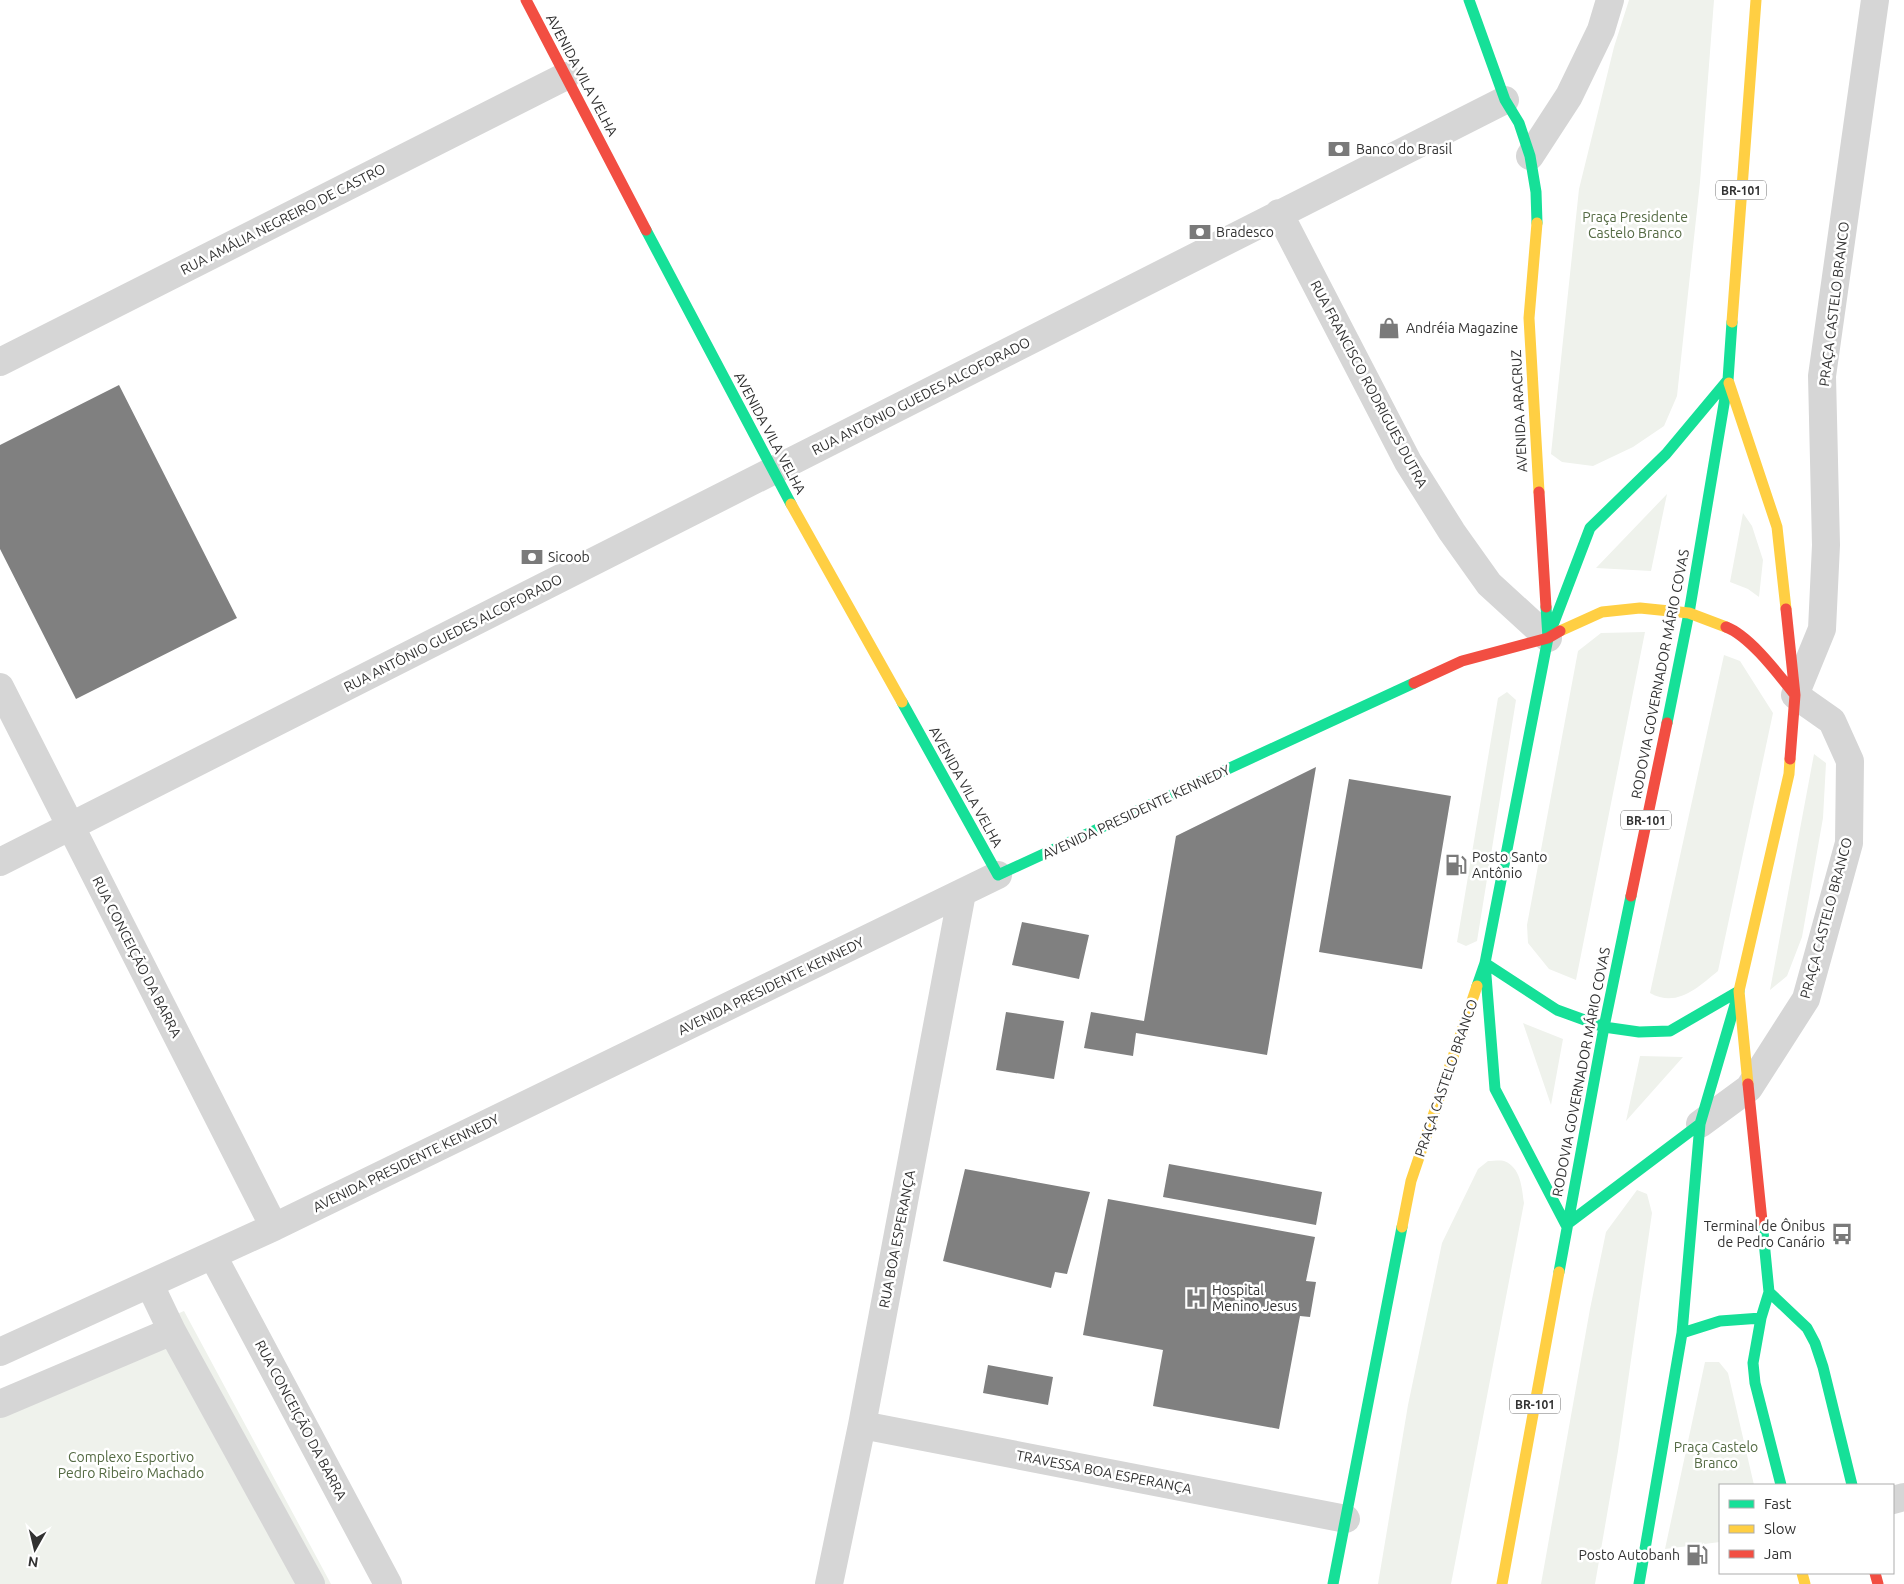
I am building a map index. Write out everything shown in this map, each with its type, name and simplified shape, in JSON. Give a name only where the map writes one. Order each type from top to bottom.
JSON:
[{"type":"main road","name":"AVENIDA VILA VELHA","points":[[526,0],[773,472],[998,875]]},
{"type":"main road","name":"AVENIDA ARACRUZ","points":[[1468,0],[1505,100],[1519,123],[1530,156],[1536,192],[1537,227],[1529,318],[1548,638]]},
{"type":"main road","name":"RODOVIA GOVERNADOR MÁRIO COVAS","points":[[1502,1584],[1566,1225],[1604,1027],[1689,613],[1728,380],[1756,0]]},
{"type":"main road","points":[[1548,638],[1590,528],[1666,454],[1728,380]]},
{"type":"main road","points":[[1728,380],[1777,527],[1795,695]]},
{"type":"main road","name":"AVENIDA PRESIDENTE KENNEDY","points":[[998,875],[1462,662],[1548,638],[1571,625],[1602,612],[1640,608],[1689,613],[1734,630],[1765,659],[1795,695]]},
{"type":"main road","name":"PRAÇA CASTELO BRANCO","points":[[1334,1584],[1410,1181],[1485,963],[1548,638]]},
{"type":"main road","name":"PRAÇA CASTELO BRANCO","points":[[1769,1292],[1739,991],[1789,774],[1795,695]]},
{"type":"main road","points":[[1485,963],[1557,1010],[1604,1027],[1639,1032],[1670,1031],[1739,991]]},
{"type":"main road","points":[[1485,963],[1495,1089],[1566,1225],[1700,1124]]},
{"type":"main road","points":[[1639,1584],[1682,1332],[1700,1124],[1739,991]]},
{"type":"main road","points":[[1781,1484],[1755,1382],[1753,1363],[1761,1318],[1769,1292],[1807,1328],[1815,1343],[1823,1367],[1852,1484]]},
{"type":"main road","points":[[1682,1332],[1709,1322],[1734,1317],[1761,1318]]},
{"type":"street","points":[[1530,156],[1569,96],[1601,30],[1610,0]]},
{"type":"street","name":"PRAÇA CASTELO BRANCO","points":[[1700,1124],[1749,1088],[1806,1000],[1848,843],[1850,761],[1832,721],[1795,695],[1822,629],[1826,545],[1822,376],[1875,0]]},
{"type":"street","name":"RUA AMÁLIA NEGREIRO DE CASTRO","points":[[0,362],[566,76]]},
{"type":"street","name":"RUA ANTÔNIO GUEDES ALCOFORADO","points":[[0,862],[1505,100]]},
{"type":"street","name":"RUA FRANCISCO RODRIGUES DUTRA","points":[[1280,213],[1408,462],[1452,532],[1489,584],[1548,638]]},
{"type":"street","name":"RUA CONCEIÇÃO DA BARRA","points":[[0,687],[274,1227]]},
{"type":"street","name":"AVENIDA PRESIDENTE KENNEDY","points":[[0,1352],[274,1227],[998,875]]},
{"type":"street","name":"RUA BOA ESPERANÇA","points":[[829,1584],[862,1425],[962,893]]},
{"type":"street","name":"RUA CONCEIÇÃO DA BARRA","points":[[213,1256],[388,1584]]},
{"type":"street","points":[[150,1285],[172,1331],[311,1584]]},
{"type":"street","points":[[0,1404],[172,1331]]},
{"type":"street","name":"TRAVESSA BOA ESPERANÇA","points":[[862,1425],[1346,1519]]},
{"type":"green space","name":"Praça Presidente Castelo Branco","points":[[1629,0],[1714,0],[1700,182],[1677,396],[1664,426],[1633,447],[1593,466],[1562,462],[1551,454],[1579,189],[1614,47]]},
{"type":"green space","points":[[1667,494],[1651,571],[1596,568]]},
{"type":"green space","points":[[1743,513],[1752,526],[1763,560],[1759,597],[1748,589],[1730,582]]},
{"type":"green space","points":[[1645,632],[1576,980],[1549,969],[1528,943],[1527,925],[1578,651],[1601,633]]},
{"type":"green space","points":[[1724,655],[1740,661],[1773,713],[1718,971],[1686,994],[1678,997],[1660,997],[1650,993]]},
{"type":"green space","points":[[1507,692],[1516,700],[1477,941],[1466,946],[1457,942],[1498,698]]},
{"type":"green space","points":[[1814,754],[1826,763],[1823,818],[1802,937],[1787,976],[1770,990]]},
{"type":"green space","points":[[1523,1023],[1563,1039],[1551,1105]]},
{"type":"green space","points":[[1640,1056],[1683,1057],[1626,1121]]},
{"type":"green space","points":[[1488,1161],[1504,1161],[1514,1168],[1520,1179],[1524,1203],[1451,1584],[1378,1584],[1408,1405],[1442,1243],[1478,1169]]},
{"type":"green space","points":[[1637,1190],[1647,1194],[1652,1213],[1618,1451],[1595,1584],[1541,1584],[1590,1309],[1606,1232]]},
{"type":"green space","name":"Complexo Esportivo Pedro Ribeiro Machado","points":[[184,1311],[331,1584],[0,1584],[0,1390]]},
{"type":"green space","name":"Praça Castelo Branco","points":[[1705,1362],[1719,1362],[1728,1373],[1754,1484],[1719,1484],[1719,1542],[1665,1549]]},
{"type":"building","points":[[119,385],[237,618],[76,699],[0,549],[0,445]]},
{"type":"building","points":[[1316,767],[1267,1055],[1136,1033],[1133,1056],[1084,1048],[1091,1012],[1144,1021],[1176,836]]},
{"type":"building","points":[[1349,779],[1451,796],[1422,969],[1319,952]]},
{"type":"building","points":[[1022,922],[1089,935],[1079,979],[1012,965]]},
{"type":"building","points":[[1006,1012],[1064,1021],[1054,1079],[996,1070]]},
{"type":"building","points":[[1169,1164],[1322,1192],[1316,1225],[1163,1197]]},
{"type":"building","points":[[965,1169],[1090,1192],[1067,1274],[1055,1272],[1051,1288],[943,1261]]},
{"type":"building","name":"Hospital Menino Jesus","points":[[1108,1199],[1315,1237],[1306,1281],[1316,1282],[1310,1317],[1300,1316],[1279,1429],[1153,1406],[1163,1350],[1083,1335]]},
{"type":"building","points":[[988,1365],[1053,1377],[1048,1405],[983,1393]]},
{"type":"traffic: fast","points":[[1469,0],[1505,100],[1519,123],[1530,156],[1536,192],[1537,223]]},
{"type":"traffic: fast","points":[[646,230],[791,504]]},
{"type":"traffic: fast","points":[[1667,723],[1689,613],[1728,380],[1732,322]]},
{"type":"traffic: fast","points":[[1548,638],[1590,528],[1666,454],[1727,381]]},
{"type":"traffic: fast","points":[[1477,986],[1485,963],[1548,638],[1546,607]]},
{"type":"traffic: fast","points":[[902,702],[998,875],[1414,683]]},
{"type":"traffic: fast","points":[[1559,1272],[1604,1027],[1631,896]]},
{"type":"traffic: fast","points":[[1485,963],[1557,1010],[1604,1027],[1639,1032],[1670,1031],[1739,991]]},
{"type":"traffic: fast","points":[[1485,963],[1495,1089],[1566,1225]]},
{"type":"traffic: fast","points":[[1566,1225],[1700,1124],[1739,991]]},
{"type":"traffic: fast","points":[[1639,1584],[1682,1333],[1700,1124]]},
{"type":"traffic: fast","points":[[1762,1221],[1769,1292],[1761,1318],[1753,1363],[1755,1383],[1781,1484]]},
{"type":"traffic: fast","points":[[1333,1584],[1402,1227]]},
{"type":"traffic: fast","points":[[1769,1292],[1807,1328],[1815,1343],[1823,1367],[1852,1484]]},
{"type":"traffic: fast","points":[[1682,1333],[1720,1321],[1761,1318]]},
{"type":"traffic: slow","points":[[1732,322],[1756,0]]},
{"type":"traffic: slow","points":[[1537,223],[1529,318],[1539,492]]},
{"type":"traffic: slow","points":[[1729,383],[1777,527],[1786,609]]},
{"type":"traffic: slow","points":[[791,504],[902,702]]},
{"type":"traffic: slow","points":[[1560,631],[1602,612],[1640,608],[1689,613],[1726,627]]},
{"type":"traffic: slow","points":[[1748,1084],[1739,991],[1789,774],[1790,759]]},
{"type":"traffic: slow","points":[[1402,1227],[1411,1181],[1477,986]]},
{"type":"traffic: slow","points":[[1502,1584],[1559,1272]]},
{"type":"traffic: slow","points":[[1802,1574],[1805,1584]]},
{"type":"traffic: jam","points":[[526,0],[646,230]]},
{"type":"traffic: jam","points":[[1539,492],[1546,607]]},
{"type":"traffic: jam","points":[[1786,609],[1795,695]]},
{"type":"traffic: jam","points":[[1726,627],[1754,647],[1795,695],[1790,759]]},
{"type":"traffic: jam","points":[[1414,683],[1462,661],[1548,638],[1560,631]]},
{"type":"traffic: jam","points":[[1631,896],[1667,723]]},
{"type":"traffic: jam","points":[[1748,1084],[1762,1221]]},
{"type":"traffic: jam","points":[[1875,1574],[1878,1584]]},
{"type":"place","name":"Banco do Brasil","points":[[1339,149]]},
{"type":"place","name":"Bradesco","points":[[1200,232]]},
{"type":"place","name":"Andréia Magazine","points":[[1389,328]]},
{"type":"place","name":"Sicoob","points":[[532,557]]},
{"type":"place","name":"Posto Santo Antônio","points":[[1456,865]]},
{"type":"place","name":"Terminal de Ônibus de Pedro Canário","points":[[1842,1234]]},
{"type":"place","name":"Hospital Menino Jesus","points":[[1196,1298]]},
{"type":"place","name":"Posto Autobanh","points":[[1697,1555]]}]
